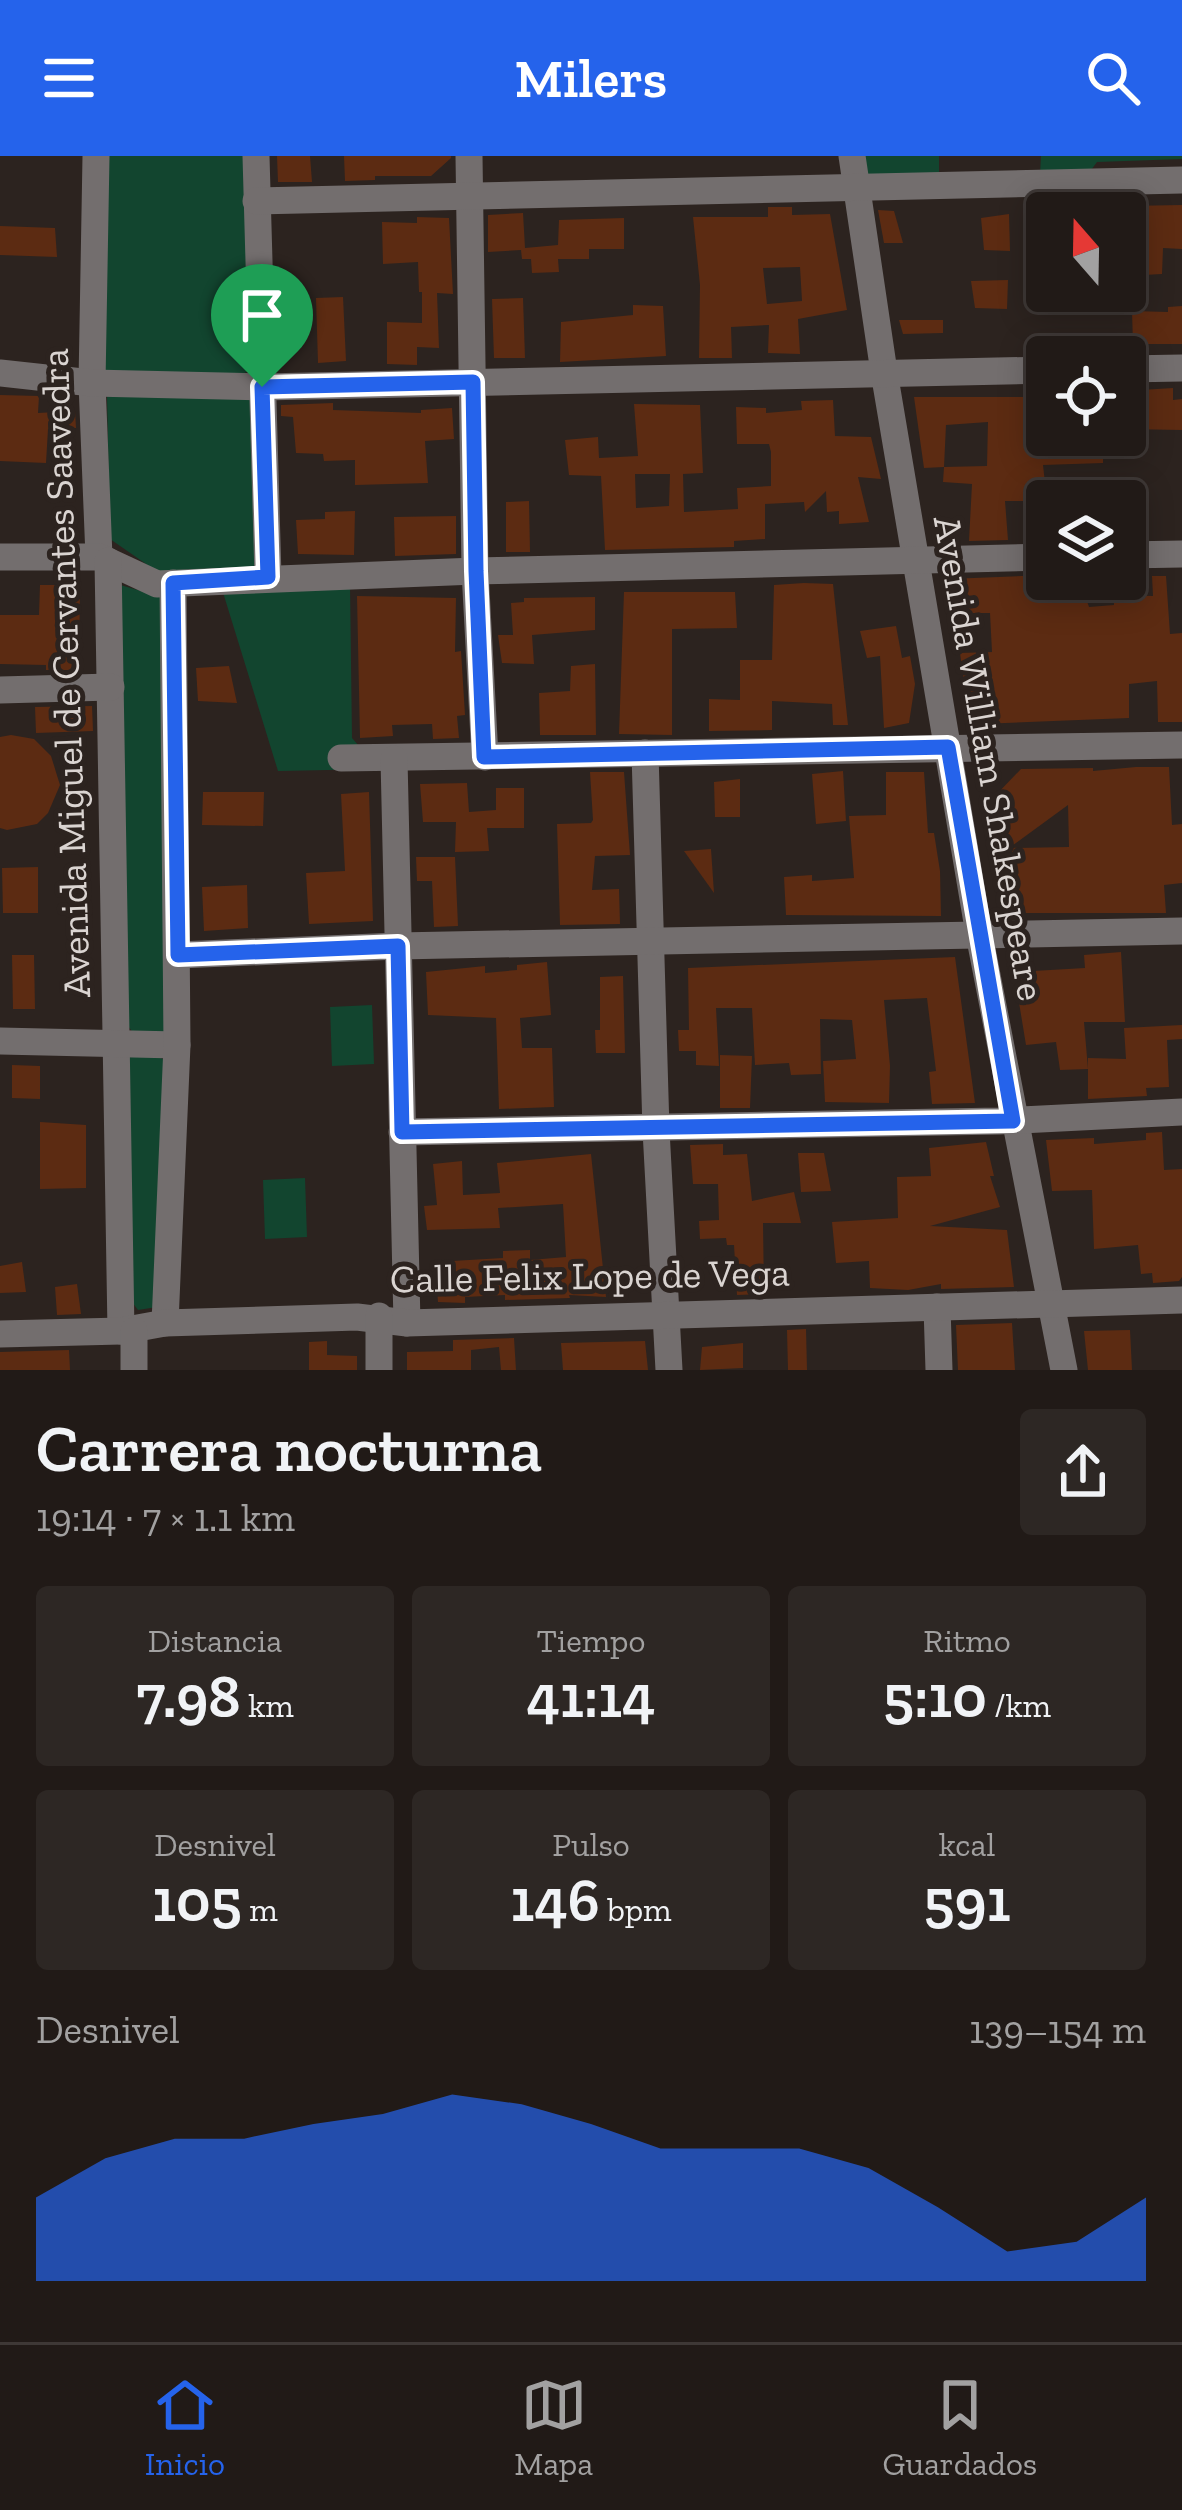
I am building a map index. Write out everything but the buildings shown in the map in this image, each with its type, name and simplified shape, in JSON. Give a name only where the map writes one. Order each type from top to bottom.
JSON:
[{"type":"street","name":"Avenida Miguel de Cervantes Saavedra","points":[[96,156],[92,382],[112,687],[115,1045],[128,1331],[134,1370]]},
{"type":"street","points":[[256,156],[268,577]]},
{"type":"street","points":[[469,156],[484,757]]},
{"type":"street","name":"Avenida William Shakespeare","points":[[852,156],[979,934],[1064,1370]]},
{"type":"street","points":[[256,201],[1182,180]]},
{"type":"street","points":[[1146,369],[1182,368]]},
{"type":"street","points":[[0,373],[92,382],[262,387],[1026,370]]},
{"type":"street","points":[[1146,555],[1182,554]]},
{"type":"street","points":[[0,557],[104,559],[157,584],[1026,557]]},
{"type":"street","points":[[165,1323],[178,955],[173,583]]},
{"type":"street","points":[[0,690],[112,687]]},
{"type":"street","points":[[341,758],[1182,745]]},
{"type":"street","points":[[645,753],[656,1130],[669,1370]]},
{"type":"street","points":[[394,759],[407,1323]]},
{"type":"street","points":[[178,955],[398,946],[1182,931]]},
{"type":"street","points":[[0,1041],[177,1045]]},
{"type":"street","points":[[402,1132],[1013,1121],[1182,1112]]},
{"type":"street","name":"Calle Felix Lope de Vega","points":[[0,1334],[379,1316],[407,1323],[1182,1300]]},
{"type":"street","points":[[937,1307],[939,1370]]},
{"type":"street","points":[[379,1316],[379,1370]]},
{"type":"green space","points":[[105,156],[243,156],[250,368],[242,376],[104,376]]},
{"type":"green space","points":[[860,156],[939,156],[939,178],[869,180]]},
{"type":"green space","points":[[1041,156],[1182,159],[1097,162],[1088,174],[1040,175]]},
{"type":"green space","points":[[107,395],[246,395],[253,402],[259,561],[253,569],[162,575],[110,539]]},
{"type":"green space","points":[[117,584],[165,598],[171,1026],[162,1035],[134,1034],[125,1022]]},
{"type":"green space","points":[[350,584],[352,738],[379,769],[278,771],[221,586]]},
{"type":"green space","points":[[372,1005],[374,1064],[332,1066],[330,1007]]},
{"type":"green space","points":[[156,1055],[166,1061],[157,1307],[138,1310],[132,1302],[121,1058]]},
{"type":"green space","points":[[305,1178],[307,1237],[265,1239],[263,1180]]},
{"type":"route","points":[[473,382],[484,757],[948,747],[1013,1121],[402,1132],[398,946],[178,955],[173,583],[268,577],[262,387],[473,382]]}]
